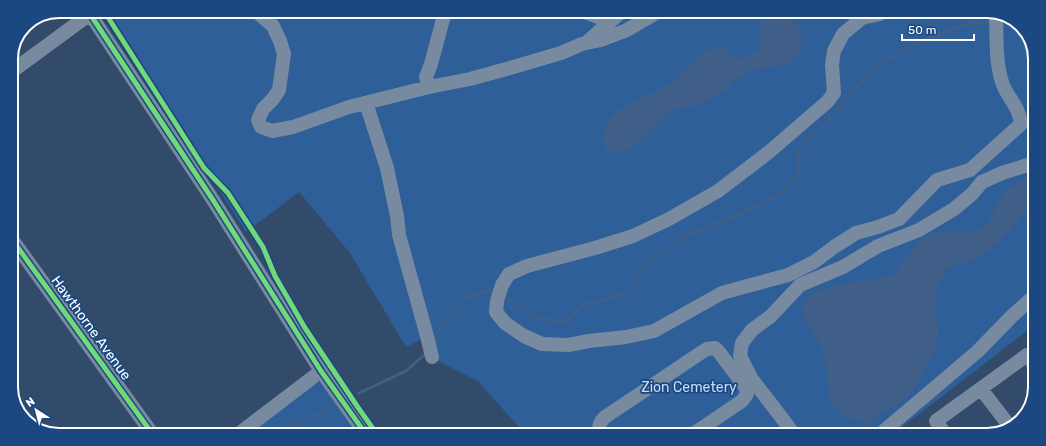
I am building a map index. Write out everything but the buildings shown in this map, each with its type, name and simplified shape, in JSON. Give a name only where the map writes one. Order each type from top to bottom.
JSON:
[{"type":"street","points":[[18,67],[82,18]]},
{"type":"street","points":[[92,18],[213,200],[321,371],[361,428]]},
{"type":"street","points":[[264,18],[273,26],[284,54],[279,90],[264,109],[258,120],[261,127],[272,131],[293,127],[349,107],[429,87],[470,79],[562,53],[585,43],[601,40],[627,30],[647,18]]},
{"type":"street","points":[[429,87],[426,76],[431,64],[442,18]]},
{"type":"street","points":[[585,43],[614,18]]},
{"type":"street","points":[[862,18],[843,34],[834,51],[832,65],[834,93],[827,102],[769,152],[718,191],[669,219],[632,236],[595,248],[527,266],[509,274],[500,293],[496,312],[505,323],[524,336],[542,344],[568,345],[626,337],[654,331],[722,293],[788,276],[814,262],[856,233],[899,219],[937,180],[970,170],[1021,124],[1020,113],[1003,84],[997,66],[996,21]]},
{"type":"street","points":[[366,103],[387,168],[397,216],[399,235],[432,357]]},
{"type":"street","points":[[789,428],[750,378],[740,356],[742,343],[752,330],[771,316],[800,286],[843,267],[878,246],[919,230],[954,209],[972,194],[982,182],[1002,173],[1028,165]]},
{"type":"street","name":"Hawthorne Avenue","points":[[18,248],[148,428]]},
{"type":"street","points":[[887,428],[978,351],[1028,302]]},
{"type":"street","points":[[599,428],[599,425],[606,417],[702,352],[707,349],[715,348],[746,388],[747,394],[742,401],[702,428]]},
{"type":"street","points":[[941,428],[936,421],[1027,356],[1028,357]]},
{"type":"street","points":[[246,428],[321,371]]},
{"type":"street","points":[[981,389],[1007,423]]},
{"type":"green space","name":"Zion Cemetery","points":[[109,18],[987,18],[1008,23],[1018,32],[1026,46],[1028,56],[1028,330],[901,428],[520,428],[479,382],[437,360],[430,335],[406,347],[350,253],[299,192],[246,232]]},
{"type":"green space","points":[[319,382],[325,385],[355,428],[251,428],[312,383]]},
{"type":"shaded area","points":[[762,18],[791,18],[797,25],[800,32],[801,46],[799,54],[794,60],[774,67],[746,73],[740,76],[718,95],[697,105],[674,110],[631,148],[614,152],[609,151],[605,147],[603,138],[605,127],[613,115],[625,106],[665,87],[706,51],[721,47],[737,59],[747,57],[755,52],[760,47]]},
{"type":"shaded area","points":[[1028,180],[1028,209],[999,242],[982,257],[950,267],[945,271],[939,283],[935,302],[938,339],[935,349],[913,392],[900,403],[881,414],[867,425],[858,420],[847,418],[839,412],[830,397],[823,351],[802,313],[806,300],[812,294],[828,288],[848,283],[888,277],[899,268],[915,245],[933,234],[968,232],[980,228],[985,225],[992,216],[1006,191],[1019,182]]},
{"type":"waterway","points":[[503,295],[534,317],[564,322],[585,304],[605,300],[626,292],[648,265],[678,239],[749,210],[780,194],[799,171],[798,151],[849,99],[870,70],[923,40],[972,23],[992,24]]},
{"type":"waterway","points":[[999,24],[1009,24]]},
{"type":"waterway","points":[[435,337],[445,320],[464,298],[491,290],[496,292]]},
{"type":"waterway","points":[[359,393],[406,371],[424,355]]},
{"type":"waterway","points":[[287,428],[334,406]]},
{"type":"waterway","points":[[864,428],[866,421]]},
{"type":"cycle path","points":[[93,18],[213,200],[321,371],[361,428]]},
{"type":"cycle path","points":[[108,18],[204,168],[228,193],[263,247],[275,276],[305,328],[372,428]]},
{"type":"cycle path","points":[[18,248],[148,428]]}]
